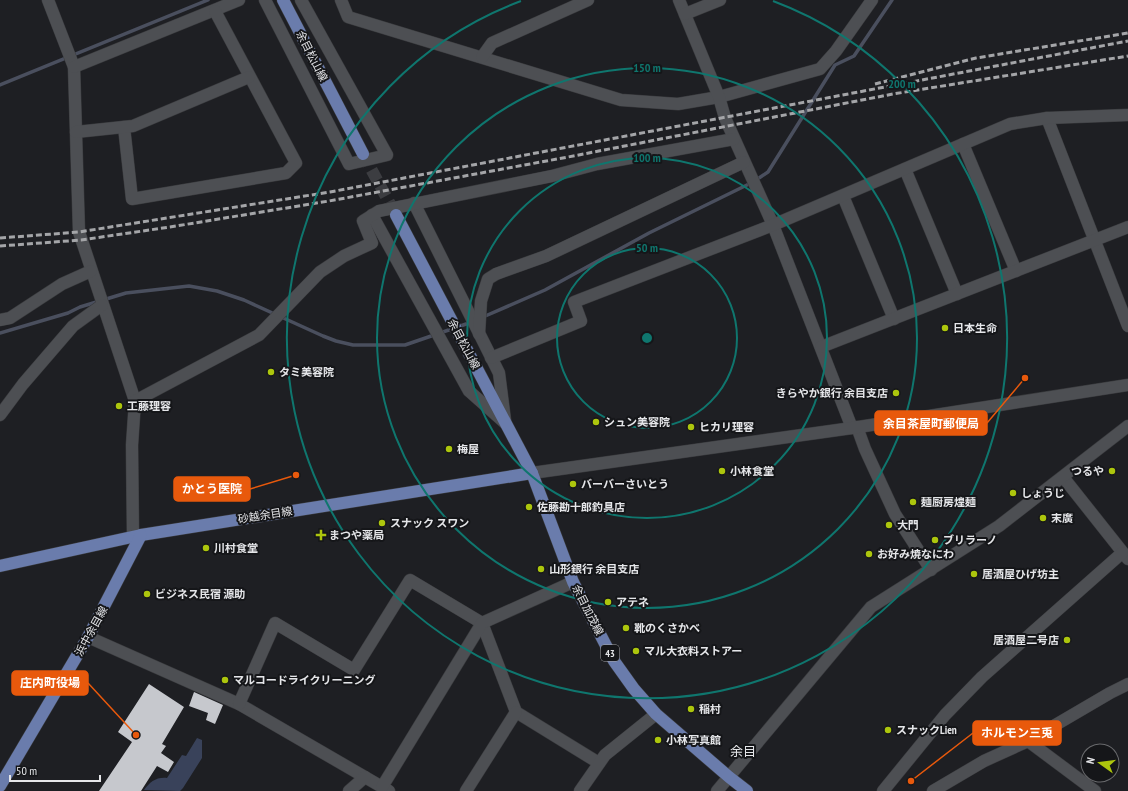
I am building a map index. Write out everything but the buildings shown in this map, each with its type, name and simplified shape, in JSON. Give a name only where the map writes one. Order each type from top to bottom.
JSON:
[{"type":"main road","name":"余目松山線","points":[[284,0],[363,154]]},
{"type":"main road","name":"余目松山線","points":[[396,215],[532,473]]},
{"type":"main road","name":"砂越余目線","points":[[0,566],[137,536],[532,473]]},
{"type":"main road","name":"余目加茂線","points":[[532,473],[573,582],[614,660],[634,689],[656,714],[729,777],[748,791]]},
{"type":"main road","name":"浜中余目線","points":[[0,786],[88,637],[137,536]]},
{"type":"street","points":[[48,0],[74,67],[79,232],[135,401],[132,445],[137,536]]},
{"type":"street","points":[[74,67],[239,0]]},
{"type":"street","points":[[265,0],[349,164],[387,155],[301,0]]},
{"type":"street","points":[[341,0],[348,17],[621,100],[678,104],[719,96],[820,69],[836,51],[872,0]]},
{"type":"street","points":[[482,57],[492,43],[569,4],[588,0]]},
{"type":"street","points":[[679,0],[719,96],[725,118],[773,226],[855,428],[895,514],[932,570]]},
{"type":"street","points":[[685,14],[720,0]]},
{"type":"street","points":[[124,127],[132,199],[286,173],[296,163],[215,11]]},
{"type":"street","points":[[76,132],[133,126],[249,77]]},
{"type":"street","points":[[491,358],[581,320],[574,302],[773,226],[1010,124],[1047,118],[1128,115]]},
{"type":"street","points":[[1047,118],[1128,326]]},
{"type":"street","points":[[135,401],[259,336],[320,272],[344,256],[372,243],[363,221],[379,211],[552,176],[596,164],[734,139]]},
{"type":"street","points":[[963,144],[1016,271]]},
{"type":"street","points":[[479,334],[481,301],[488,279],[496,274],[546,256],[744,162]]},
{"type":"street","points":[[905,169],[957,294]]},
{"type":"street","points":[[843,196],[894,319]]},
{"type":"street","points":[[414,203],[499,373],[506,424]]},
{"type":"street","points":[[372,215],[469,391],[506,424]]},
{"type":"street","points":[[821,347],[1128,227]]},
{"type":"street","points":[[0,320],[10,318],[62,284],[91,272]]},
{"type":"street","points":[[0,415],[23,384],[73,326],[102,305]]},
{"type":"street","points":[[532,473],[855,428],[1128,384]]},
{"type":"street","points":[[717,791],[871,607],[892,592],[932,570],[999,526],[1128,426]]},
{"type":"street","points":[[883,791],[945,714],[982,677],[1125,556],[1063,477]]},
{"type":"street","points":[[239,704],[275,623],[354,670],[410,580],[482,623],[516,712],[599,763]]},
{"type":"street","points":[[88,637],[239,704],[386,789],[482,623],[573,582]]},
{"type":"street","points":[[934,791],[984,761],[1028,740],[1128,684]]},
{"type":"street","points":[[466,791],[516,712]]},
{"type":"street","points":[[580,791],[605,755],[656,714]]},
{"type":"street","points":[[1028,740],[1095,791]]},
{"type":"street","points":[[349,791],[365,777]]},
{"type":"shaded area","points":[[197,738],[202,740],[202,758],[180,791],[144,790],[154,781],[160,778],[167,778],[182,755],[186,756]]},
{"type":"waterway","points":[[0,85],[208,0]]},
{"type":"waterway","points":[[756,180],[768,172],[835,65],[854,56],[892,0]]},
{"type":"waterway","points":[[483,317],[545,290],[649,233],[751,183]]},
{"type":"waterway","points":[[0,333],[68,313],[80,307],[126,293],[189,286],[217,291],[244,300],[323,336],[353,345],[405,345],[472,322]]},
{"type":"tunnel","points":[[363,154],[396,215]]},
{"type":"railway","points":[[875,84],[976,58],[1128,33]]},
{"type":"railway","points":[[0,238],[79,232],[330,192],[1128,41]]},
{"type":"railway","points":[[0,246],[81,240],[329,201],[568,157],[893,94],[1128,56]]},
{"type":"place","name":"日本生命","points":[[945,328]]},
{"type":"place","name":"タミ美容院","points":[[271,372]]},
{"type":"place","name":"余目茶屋町郵便局","points":[[1025,378]]},
{"type":"place","name":"きらやか銀行 余目支店","points":[[896,393]]},
{"type":"place","name":"工藤理容","points":[[119,406]]},
{"type":"place","name":"シュン美容院","points":[[596,422]]},
{"type":"place","name":"ヒカリ理容","points":[[691,427]]},
{"type":"place","name":"梅屋","points":[[449,449]]},
{"type":"place","name":"小林食堂","points":[[722,471]]},
{"type":"place","name":"つるや","points":[[1112,471]]},
{"type":"place","name":"かとう医院","points":[[296,475]]},
{"type":"place","name":"バーバーさいとう","points":[[573,484]]},
{"type":"place","name":"しょうじ","points":[[1013,493]]},
{"type":"place","name":"麺厨房煌麺","points":[[913,502]]},
{"type":"place","name":"佐藤勘十郎釣具店","points":[[529,507]]},
{"type":"place","name":"末廣","points":[[1043,518]]},
{"type":"place","name":"スナック スワン","points":[[382,523]]},
{"type":"place","name":"大門","points":[[889,525]]},
{"type":"place","name":"まつや薬局","points":[[321,535]]},
{"type":"place","name":"ブリラーノ","points":[[935,540]]},
{"type":"place","name":"川村食堂","points":[[206,548]]},
{"type":"place","name":"お好み焼なにわ","points":[[869,554]]},
{"type":"place","name":"山形銀行 余目支店","points":[[541,569]]},
{"type":"place","name":"居酒屋ひげ坊主","points":[[974,574]]},
{"type":"place","name":"ビジネス民宿 源助","points":[[147,594]]},
{"type":"place","name":"アテネ","points":[[608,602]]},
{"type":"place","name":"靴のくさかべ","points":[[626,628]]},
{"type":"place","name":"居酒屋二号店","points":[[1067,640]]},
{"type":"place","name":"マル大衣料ストアー","points":[[636,651]]},
{"type":"place","name":"マルコードライクリーニング","points":[[225,680]]},
{"type":"place","name":"稲村","points":[[691,709]]},
{"type":"place","name":"スナックLien","points":[[888,730]]},
{"type":"place","name":"庄内町役場","points":[[136,735]]},
{"type":"place","name":"小林写真館","points":[[658,740]]},
{"type":"place","name":"ホルモン三兎","points":[[911,781]]},
{"type":"district","name":"余目","points":[[743,751]]}]
